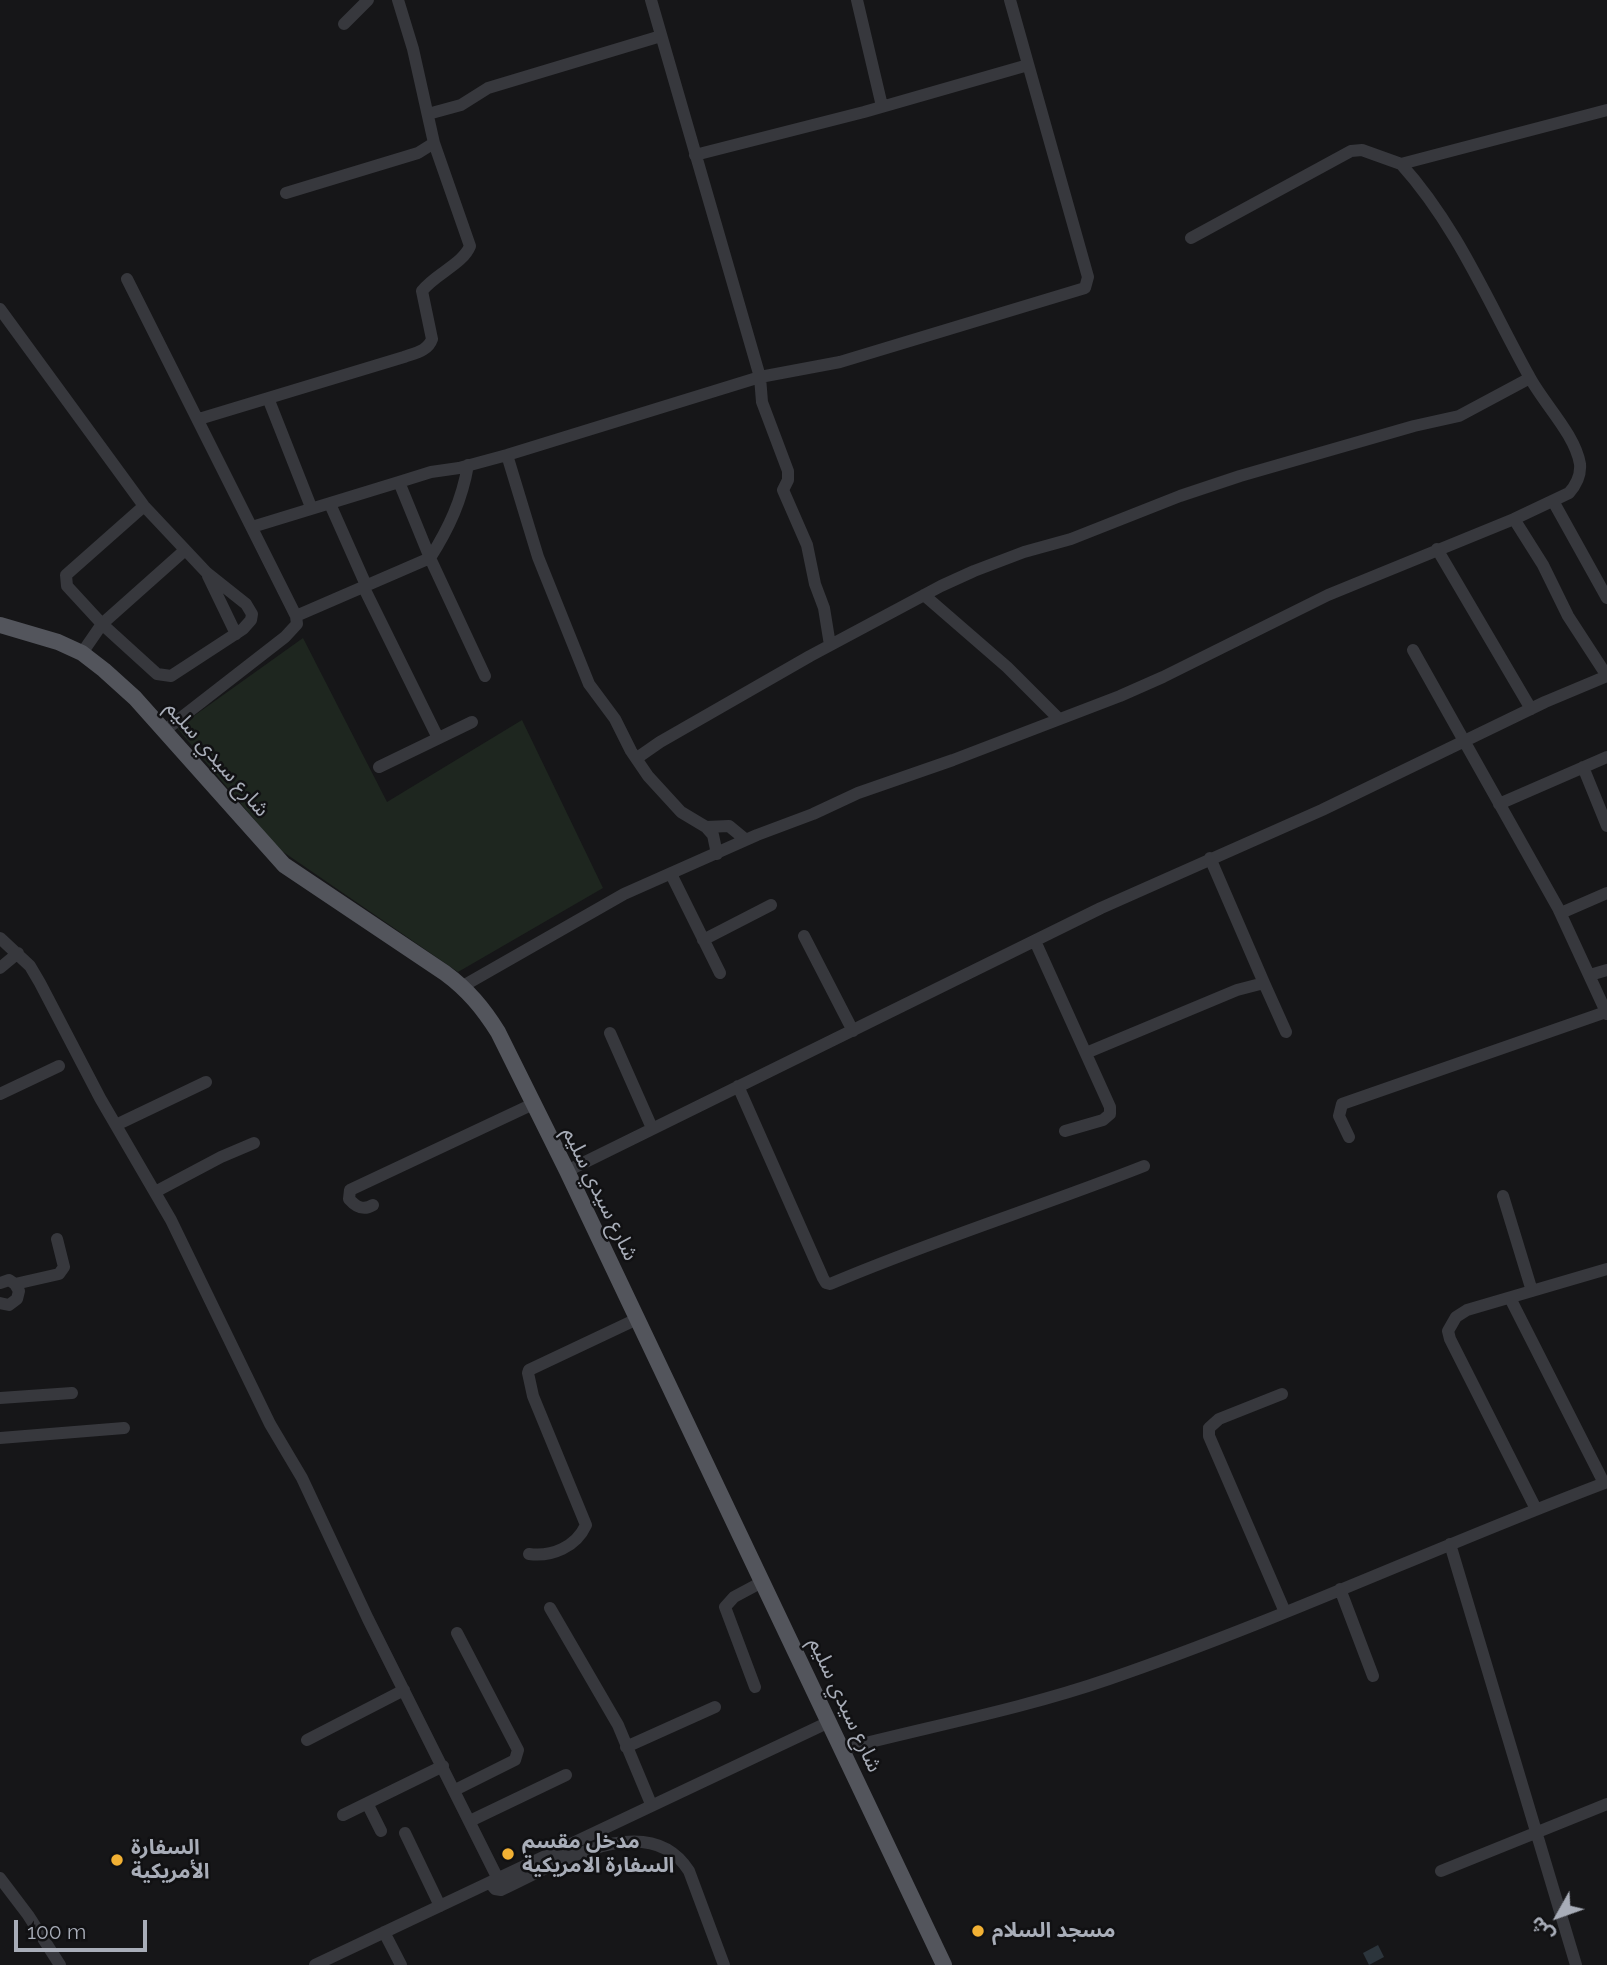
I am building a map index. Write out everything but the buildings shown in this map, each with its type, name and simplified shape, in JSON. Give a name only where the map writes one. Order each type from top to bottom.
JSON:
[{"type":"main road","name":"شارع سيدي سليم","points":[[0,625],[58,642],[82,653],[120,683],[284,865],[463,986],[480,1005],[498,1032],[566,1171],[944,1965]]},
{"type":"street","points":[[344,24],[368,0]]},
{"type":"street","points":[[199,419],[404,357],[421,351],[432,339],[422,291],[465,255],[470,246],[434,143],[413,49],[398,0]]},
{"type":"street","points":[[651,0],[760,377],[762,402],[788,471],[788,480],[783,490],[807,545],[815,583],[824,608],[830,645]]},
{"type":"street","points":[[857,0],[882,106]]},
{"type":"street","points":[[252,527],[431,472],[507,455],[760,377],[840,362],[1085,288],[1088,277],[1010,0]]},
{"type":"street","points":[[428,114],[461,105],[488,88],[661,36]]},
{"type":"street","points":[[695,155],[1028,65]]},
{"type":"street","points":[[1401,164],[1607,110]]},
{"type":"street","points":[[286,193],[418,153],[434,143]]},
{"type":"street","points":[[463,986],[624,894],[858,793],[953,760],[1163,677],[1307,605],[1553,502],[1575,486],[1580,463],[1572,442],[1530,378],[1465,256],[1435,207],[1401,164],[1362,150],[1351,151],[1191,239]]},
{"type":"street","points":[[127,279],[199,419],[298,624],[164,731]]},
{"type":"street","points":[[0,309],[144,506],[206,573],[246,604],[252,614],[251,620],[236,634],[171,676],[157,674],[67,586],[66,575],[144,506]]},
{"type":"street","points":[[637,758],[660,742],[830,645],[974,571],[1024,552],[1071,539],[1204,488],[1396,431],[1459,416],[1530,378]]},
{"type":"street","points":[[268,398],[311,507]]},
{"type":"street","points":[[507,455],[538,557],[589,684],[665,796],[681,812],[706,827],[716,843],[717,854]]},
{"type":"street","points":[[296,616],[430,558],[458,508],[468,465]]},
{"type":"street","points":[[399,482],[430,558],[485,676]]},
{"type":"street","points":[[1553,502],[1607,598]]},
{"type":"street","points":[[330,504],[364,585],[438,738]]},
{"type":"street","points":[[566,1171],[1101,908],[1322,810],[1531,709],[1607,676],[1567,616],[1544,565],[1514,519]]},
{"type":"street","points":[[1437,549],[1531,709]]},
{"type":"street","points":[[82,653],[103,624],[184,551]]},
{"type":"street","points":[[206,573],[236,634]]},
{"type":"street","points":[[924,595],[1007,667],[1059,719]]},
{"type":"street","points":[[1349,1137],[1339,1116],[1342,1104],[1607,1013],[1561,912],[1413,650]]},
{"type":"street","points":[[379,767],[472,722]]},
{"type":"street","points":[[1499,804],[1607,757]]},
{"type":"street","points":[[1583,767],[1607,825]]},
{"type":"street","points":[[706,827],[729,826],[746,840]]},
{"type":"street","points":[[1210,858],[1286,1032]]},
{"type":"street","points":[[671,874],[720,974]]},
{"type":"street","points":[[1561,912],[1607,893]]},
{"type":"street","points":[[703,940],[771,905]]},
{"type":"street","points":[[804,936],[853,1031]]},
{"type":"street","points":[[0,938],[30,966],[40,982],[155,1192],[206,1290],[270,1424],[302,1478],[368,1619],[455,1790],[470,1821],[495,1889],[501,1890],[575,1855],[627,1842],[661,1845],[680,1858],[690,1871],[724,1965]]},
{"type":"street","points":[[1035,941],[1111,1107],[1110,1114],[1103,1120],[1065,1131]]},
{"type":"street","points":[[0,968],[18,953]]},
{"type":"street","points":[[1590,975],[1607,970]]},
{"type":"street","points":[[1086,1052],[1237,990],[1264,983]]},
{"type":"street","points":[[610,1033],[652,1128]]},
{"type":"street","points":[[0,1094],[59,1066]]},
{"type":"street","points":[[116,1125],[206,1082]]},
{"type":"street","points":[[738,1086],[822,1278],[830,1284],[950,1239],[979,1225],[1144,1166]]},
{"type":"street","points":[[373,1205],[358,1208],[349,1199],[350,1190],[533,1104]]},
{"type":"street","points":[[155,1192],[254,1143]]},
{"type":"street","points":[[1503,1196],[1532,1291]]},
{"type":"street","points":[[15,1284],[62,1271],[64,1267],[57,1238]]},
{"type":"street","points":[[1536,1509],[1448,1331],[1456,1317],[1467,1310],[1607,1269]]},
{"type":"street","points":[[0,1283],[9,1280],[19,1291],[17,1299],[7,1305],[0,1303]]},
{"type":"street","points":[[842,1748],[1025,1704],[1095,1683],[1205,1644],[1605,1483],[1510,1298]]},
{"type":"street","points":[[529,1554],[558,1552],[579,1536],[586,1525],[533,1396],[529,1384],[529,1370],[637,1319]]},
{"type":"street","points":[[0,1398],[72,1393]]},
{"type":"street","points":[[1282,1394],[1219,1419],[1209,1429],[1209,1436],[1285,1612]]},
{"type":"street","points":[[0,1438],[124,1428]]},
{"type":"street","points":[[1450,1544],[1576,1965]]},
{"type":"street","points":[[755,1687],[725,1607],[734,1597],[762,1582]]},
{"type":"street","points":[[1340,1589],[1373,1676]]},
{"type":"street","points":[[550,1608],[618,1725],[651,1804]]},
{"type":"street","points":[[455,1790],[518,1756],[457,1633]]},
{"type":"street","points":[[307,1740],[404,1690]]},
{"type":"street","points":[[626,1747],[715,1707]]},
{"type":"street","points":[[315,1965],[829,1722]]},
{"type":"street","points":[[343,1815],[443,1766]]},
{"type":"street","points":[[470,1821],[566,1774]]},
{"type":"street","points":[[367,1803],[380,1831]]},
{"type":"street","points":[[1441,1871],[1607,1804]]},
{"type":"street","points":[[405,1833],[440,1906]]},
{"type":"street","points":[[0,1878],[60,1965]]},
{"type":"street","points":[[384,1932],[401,1965]]},
{"type":"shaded area","points":[[303,638],[387,802],[522,720],[603,888],[458,972],[279,849],[177,728]]},
{"type":"shaded area","points":[[1378,1945],[1384,1957],[1369,1965],[1363,1953]]},
{"type":"place","name":"مدخل مقسم السفارة الامريكية","points":[[508,1854]]},
{"type":"place","name":"السفارة الأمريكية","points":[[117,1860]]},
{"type":"place","name":"مسجد السلام","points":[[978,1931]]}]
